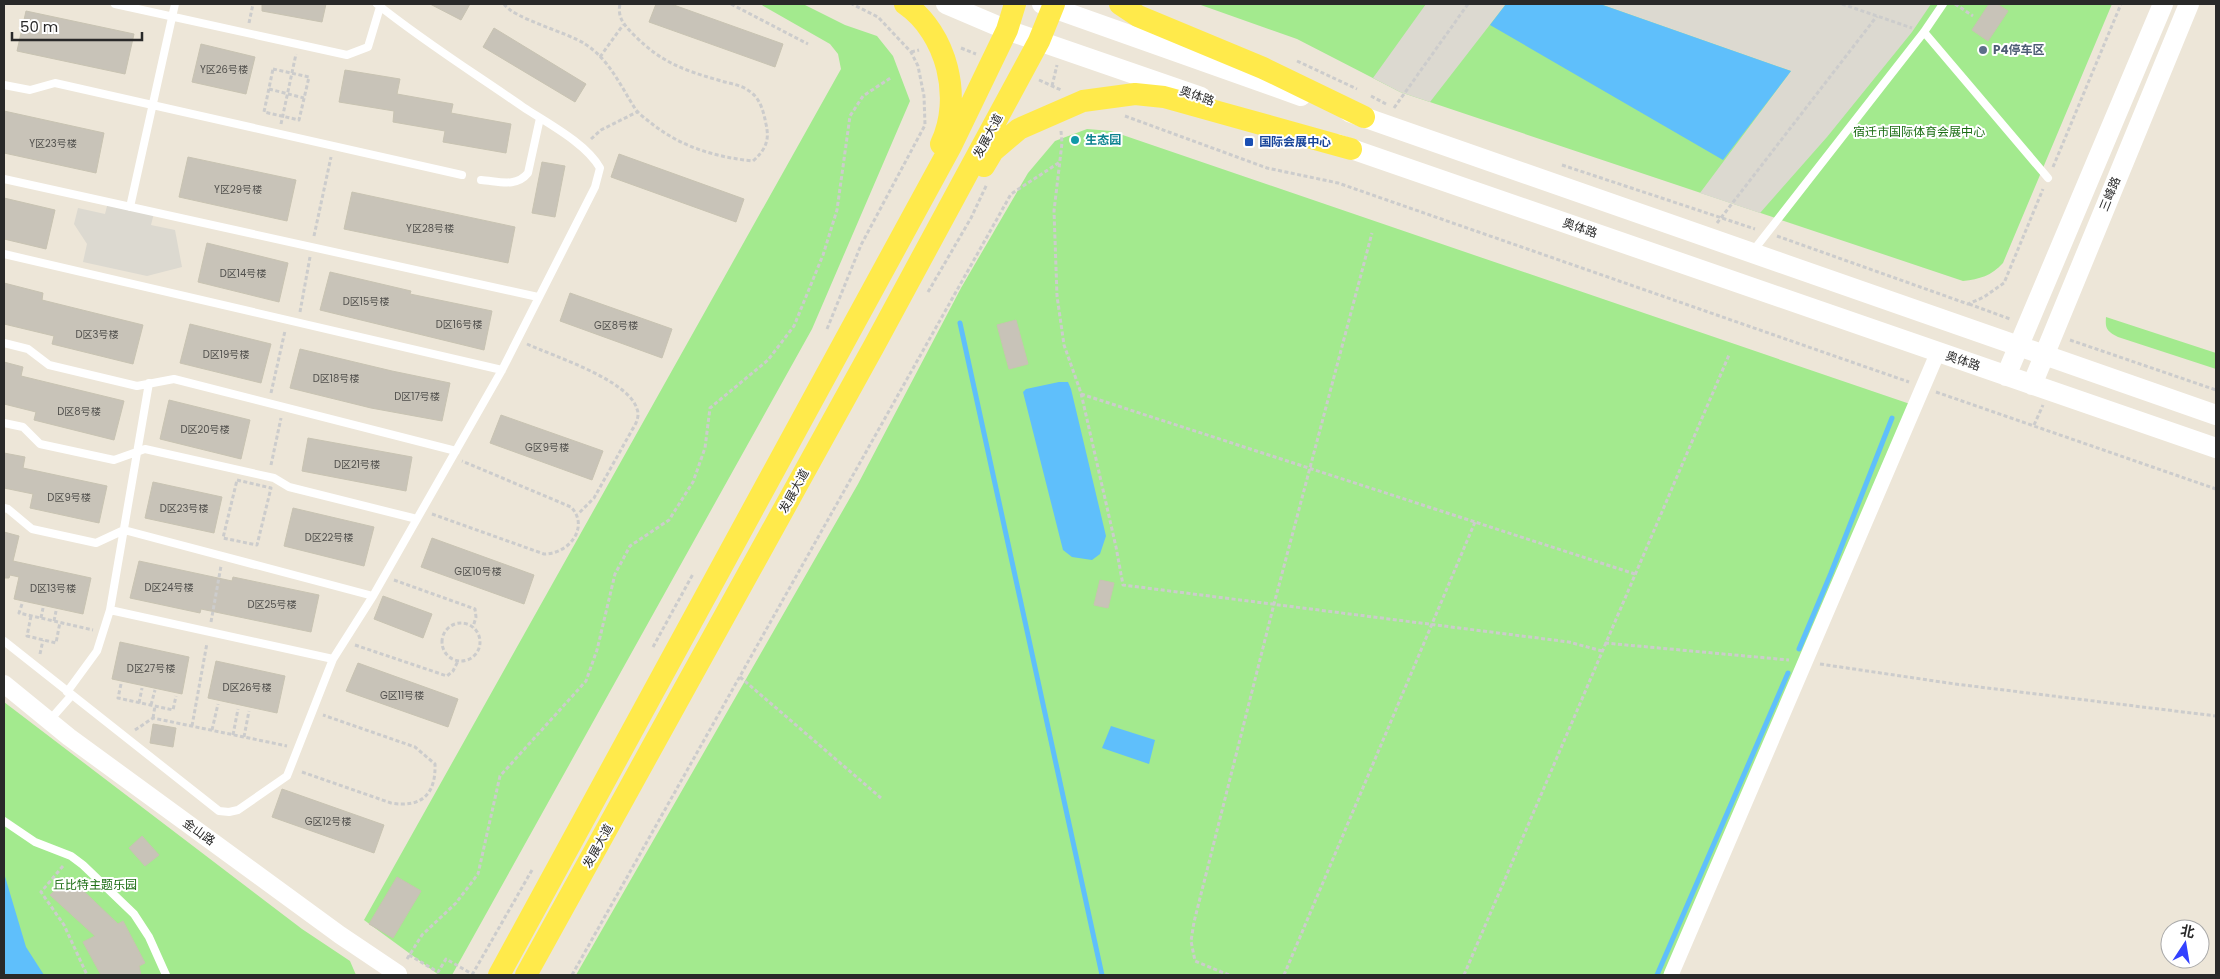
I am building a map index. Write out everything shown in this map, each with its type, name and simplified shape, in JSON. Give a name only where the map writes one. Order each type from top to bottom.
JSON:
[{"type":"main road","points":[[851,331],[945,135],[949,111],[948,73],[937,38],[914,10],[905,4]]},
{"type":"main road","name":"奥体路","points":[[946,4],[1007,30],[2216,448]]},
{"type":"main road","name":"发展大道","points":[[499,975],[951,146],[1007,30],[1015,4]]},
{"type":"main road","points":[[1120,4],[1138,16],[1263,68],[1364,118]]},
{"type":"main road","name":"三峰路","points":[[2006,376],[2163,4]]},
{"type":"main road","name":"三峰路","points":[[2032,385],[2189,4]]},
{"type":"main road","points":[[1050,5],[1364,118],[2216,415]]},
{"type":"main road","name":"发展大道","points":[[526,975],[874,346],[1039,41],[1050,5]]},
{"type":"main road","points":[[874,346],[939,243],[993,151],[1019,129],[1083,101],[1135,94],[1164,97],[1351,149]]},
{"type":"street","points":[[1671,975],[1938,352]]},
{"type":"street","name":"金山路","points":[[4,684],[49,721],[391,972]]},
{"type":"lane","points":[[4,641],[124,738],[219,811],[229,812],[238,810],[287,776],[333,659],[373,596],[502,370],[595,187],[600,168],[593,157],[582,148],[403,25],[378,5],[368,47],[347,54],[115,4]]},
{"type":"lane","points":[[130,207],[175,4]]},
{"type":"lane","points":[[1752,252],[1924,32],[1943,4]]},
{"type":"lane","points":[[1924,32],[2048,178]]},
{"type":"lane","points":[[4,85],[30,90],[55,83],[462,175]]},
{"type":"lane","points":[[481,180],[514,183],[522,180],[528,173],[540,118]]},
{"type":"lane","points":[[4,179],[538,297]]},
{"type":"lane","points":[[4,254],[502,370]]},
{"type":"lane","points":[[4,343],[28,349],[49,365],[136,386],[174,379],[454,454]]},
{"type":"lane","points":[[49,721],[97,651],[110,610],[149,384]]},
{"type":"lane","points":[[4,424],[22,427],[40,444],[114,460],[145,449],[268,476],[289,487],[417,519]]},
{"type":"lane","points":[[4,508],[8,509],[32,529],[96,543],[124,530],[373,596]]},
{"type":"lane","points":[[110,610],[333,659]]},
{"type":"lane","points":[[4,821],[35,842],[72,856],[134,914],[149,937],[166,975]]},
{"type":"path","points":[[247,33],[253,4]]},
{"type":"path","points":[[504,4],[521,16],[562,32],[586,45],[613,71],[637,112],[677,141],[726,158],[753,161],[768,142],[768,130],[762,108],[754,94],[737,84],[721,81],[667,62],[646,48],[623,25],[618,12],[620,4]]},
{"type":"path","points":[[732,4],[808,44]]},
{"type":"path","points":[[827,330],[861,245],[925,125],[924,96],[918,66],[911,52],[878,17],[852,4]]},
{"type":"path","points":[[1394,108],[1468,4]]},
{"type":"path","points":[[1842,4],[1924,32]]},
{"type":"path","points":[[1955,4],[1973,16]]},
{"type":"path","points":[[1968,304],[1984,297],[2004,283],[2121,4]]},
{"type":"path","points":[[1706,236],[1877,16]]},
{"type":"path","points":[[600,57],[623,25]]},
{"type":"path","points":[[278,134],[299,44]]},
{"type":"path","points":[[1293,59],[1360,91]]},
{"type":"path","points":[[273,69],[309,77],[299,120],[264,112],[269,89],[273,69]]},
{"type":"path","points":[[391,972],[409,956],[422,935],[456,903],[478,874],[500,776],[586,682],[597,650],[616,574],[630,546],[669,520],[693,482],[705,448],[710,408],[768,360],[794,326],[823,255],[836,210],[850,116],[863,96],[892,77]]},
{"type":"path","points":[[1043,82],[1083,101]]},
{"type":"path","points":[[269,89],[304,98]]},
{"type":"path","points":[[1369,95],[1402,111]]},
{"type":"path","points":[[582,148],[601,130],[637,112]]},
{"type":"path","points":[[1054,114],[1062,133],[1054,211],[1057,296],[1064,345],[1080,394],[1116,547],[1123,585],[1569,642],[1602,651]]},
{"type":"path","points":[[1119,115],[1267,168],[1338,183],[2216,489]]},
{"type":"path","points":[[572,975],[1012,194],[1060,162]]},
{"type":"path","points":[[1554,162],[1722,217],[2028,325]]},
{"type":"path","points":[[924,298],[971,218],[990,178]]},
{"type":"path","points":[[1229,975],[1195,961],[1191,941],[1274,604],[1372,233]]},
{"type":"path","points":[[269,404],[287,320]]},
{"type":"path","points":[[2053,334],[2216,390]]},
{"type":"path","points":[[422,510],[544,554],[554,554],[567,548],[577,530],[578,514],[594,498],[637,420],[638,410],[631,396],[610,382],[517,340]]},
{"type":"path","points":[[1464,975],[1729,354]]},
{"type":"path","points":[[1080,394],[1635,574]]},
{"type":"path","points":[[268,476],[283,407]]},
{"type":"path","points":[[454,454],[571,507],[578,514]]},
{"type":"path","points":[[237,480],[271,488],[257,546],[223,538],[237,480]]},
{"type":"path","points":[[1284,975],[1475,522]]},
{"type":"path","points":[[650,653],[698,566]]},
{"type":"path","points":[[384,576],[475,609],[476,617],[473,626]]},
{"type":"path","points":[[22,604],[20,613],[103,632]]},
{"type":"path","points":[[41,618],[43,608]]},
{"type":"path","points":[[54,621],[56,611]]},
{"type":"path","points":[[31,616],[27,636],[56,643],[60,622]]},
{"type":"path","points":[[455,624],[473,626],[480,637],[479,650],[470,659],[458,661],[452,658],[444,649],[443,637],[445,631],[455,624]]},
{"type":"path","points":[[345,641],[446,676],[453,672],[458,661]]},
{"type":"path","points":[[1605,643],[1806,662],[1955,684],[2216,716]]},
{"type":"path","points":[[740,677],[881,798]]},
{"type":"path","points":[[121,684],[118,698],[139,703],[173,710],[176,696]]},
{"type":"path","points":[[139,703],[142,688]]},
{"type":"path","points":[[153,718],[155,690]]},
{"type":"path","points":[[212,730],[218,704]]},
{"type":"path","points":[[233,735],[238,709]]},
{"type":"path","points":[[244,737],[249,711]]},
{"type":"path","points":[[291,768],[391,803],[412,804],[419,802],[428,794],[435,775],[435,764],[428,756],[415,747],[313,711]]},
{"type":"path","points":[[124,738],[153,718],[298,749]]},
{"type":"path","points":[[72,856],[41,892],[64,925],[87,975]]},
{"type":"path","points":[[409,956],[438,972],[446,959],[472,975],[536,863]]},
{"type":"green space","points":[[760,4],[803,4],[845,25],[877,36],[893,56],[910,101],[812,329],[452,975],[439,975],[364,920],[841,69],[838,54],[830,44]]},
{"type":"green space","name":"宿迁市国际体育会展中心","points":[[1198,4],[2112,4],[2003,263],[1985,276],[1963,281],[1400,92],[1297,39]]},
{"type":"green space","points":[[1087,129],[1111,131],[1913,405],[1668,975],[576,975],[858,484],[961,288],[1028,173],[1055,141]]},
{"type":"green space","points":[[2106,317],[2216,353],[2216,369],[2118,337],[2107,329]]},
{"type":"green space","name":"丘比特主题乐园","points":[[4,702],[302,929],[350,961],[356,975],[4,975]]},
{"type":"shaded area","points":[[1426,4],[1506,4],[1430,102],[1400,92],[1373,78]]},
{"type":"shaded area","points":[[1600,4],[1931,4],[1912,32],[1827,137],[1760,213],[1700,193],[1791,71]]},
{"type":"shaded area","points":[[108,202],[154,213],[151,225],[175,230],[182,267],[147,276],[83,262],[87,244],[74,224],[78,208],[105,214]]},
{"type":"water","points":[[1506,4],[1600,4],[1791,71],[1723,160],[1490,25]]},
{"type":"water","points":[[1068,382],[1071,389],[1106,536],[1100,554],[1092,560],[1072,557],[1063,550],[1023,392],[1026,389]]},
{"type":"water","points":[[1111,726],[1155,740],[1149,764],[1102,748]]},
{"type":"water","points":[[4,873],[26,947],[44,975],[4,975]]},
{"type":"building","points":[[262,4],[326,4],[322,22],[262,11]]},
{"type":"building","points":[[430,4],[470,4],[461,20]]},
{"type":"building","points":[[656,4],[671,4],[783,44],[775,67],[649,22]]},
{"type":"building","points":[[1989,4],[1997,4],[2008,11],[1988,41],[1972,30]]},
{"type":"building","points":[[26,11],[134,34],[125,74],[17,51]]},
{"type":"building","points":[[494,28],[586,84],[575,102],[483,47]]},
{"type":"building","points":[[201,44],[255,57],[246,94],[192,82]]},
{"type":"building","points":[[345,70],[400,79],[397,94],[453,104],[451,113],[511,124],[506,153],[443,142],[445,131],[393,122],[394,111],[339,102]]},
{"type":"building","points":[[4,111],[104,133],[96,173],[4,153]]},
{"type":"building","points":[[619,154],[744,199],[736,222],[611,177]]},
{"type":"building","points":[[188,157],[296,180],[287,221],[179,197]]},
{"type":"building","points":[[542,162],[565,166],[555,217],[532,213]]},
{"type":"building","points":[[352,192],[515,227],[508,263],[344,229]]},
{"type":"building","points":[[4,198],[55,210],[46,249],[4,239]]},
{"type":"building","points":[[207,243],[288,263],[279,302],[198,282]]},
{"type":"building","points":[[330,272],[411,291],[410,294],[492,311],[484,350],[320,310]]},
{"type":"building","points":[[4,283],[43,293],[42,300],[143,325],[133,364],[52,344],[54,336],[4,324]]},
{"type":"building","points":[[570,293],[672,329],[662,358],[560,321]]},
{"type":"building","points":[[1016,320],[1028,364],[1009,369],[997,325]]},
{"type":"building","points":[[190,324],[271,344],[261,383],[180,363]]},
{"type":"building","points":[[300,349],[450,383],[442,421],[371,408],[290,388]]},
{"type":"building","points":[[4,362],[23,367],[21,376],[124,401],[114,440],[34,420],[36,412],[4,404]]},
{"type":"building","points":[[169,400],[250,420],[241,459],[160,439]]},
{"type":"building","points":[[501,415],[603,451],[592,480],[490,443]]},
{"type":"building","points":[[308,438],[412,457],[406,491],[302,471]]},
{"type":"building","points":[[4,453],[25,457],[23,468],[107,486],[99,523],[30,508],[33,494],[4,488]]},
{"type":"building","points":[[153,482],[222,497],[214,533],[145,518]]},
{"type":"building","points":[[293,508],[374,527],[364,566],[284,546]]},
{"type":"building","points":[[4,532],[19,536],[13,561],[91,578],[83,614],[14,599],[19,577],[10,575],[9,578],[4,578]]},
{"type":"building","points":[[432,538],[534,575],[524,604],[421,567]]},
{"type":"building","points":[[139,561],[232,581],[233,577],[319,595],[311,632],[201,609],[200,613],[130,598]]},
{"type":"building","points":[[1100,580],[1114,583],[1108,608],[1094,605]]},
{"type":"building","points":[[383,596],[432,614],[423,638],[374,619]]},
{"type":"building","points":[[120,642],[189,657],[182,694],[112,679]]},
{"type":"building","points":[[216,661],[285,676],[277,713],[208,698]]},
{"type":"building","points":[[358,663],[458,699],[448,727],[346,691]]},
{"type":"building","points":[[153,724],[176,728],[173,747],[150,743]]},
{"type":"building","points":[[282,789],[384,825],[374,853],[272,817]]},
{"type":"building","points":[[142,836],[159,855],[145,866],[129,848]]},
{"type":"building","points":[[69,877],[118,924],[123,921],[145,963],[139,966],[141,975],[101,975],[83,942],[95,936],[50,895]]},
{"type":"building","points":[[397,877],[421,891],[393,938],[369,924]]},
{"type":"waterway","points":[[960,323],[1102,975]]},
{"type":"waterway","points":[[1799,649],[1892,418]]},
{"type":"waterway","points":[[1657,975],[1788,673]]},
{"type":"place","name":"P4停车区","points":[[1983,50]]},
{"type":"place","name":"生态园","points":[[1075,140]]},
{"type":"place","name":"国际会展中心","points":[[1249,142]]}]
